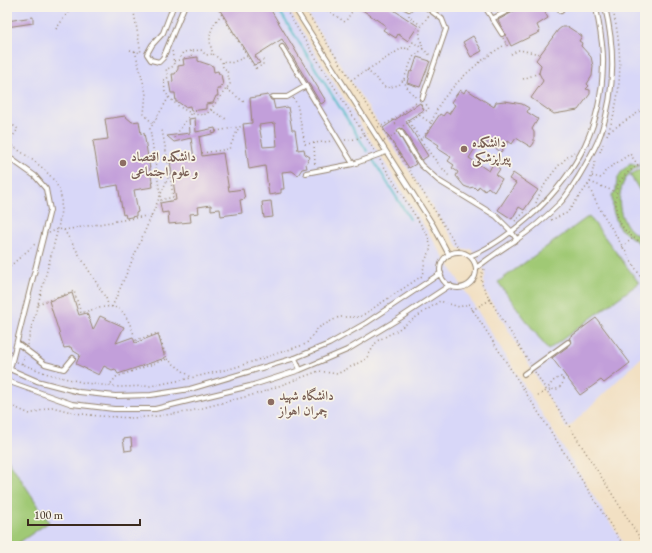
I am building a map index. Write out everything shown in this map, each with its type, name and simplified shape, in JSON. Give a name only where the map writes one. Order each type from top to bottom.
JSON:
[{"type":"lane","points":[[173,7],[163,33],[152,45],[147,54],[151,60],[159,62],[164,58],[184,7]]},
{"type":"lane","points":[[294,7],[433,225],[448,255]]},
{"type":"lane","points":[[422,99],[446,29],[442,19],[426,7]]},
{"type":"lane","points":[[485,7],[502,34]]},
{"type":"lane","points":[[492,19],[515,7]]},
{"type":"lane","points":[[470,256],[480,252],[527,219],[547,200],[568,174],[585,147],[592,129],[601,92],[603,63],[601,34],[596,7]]},
{"type":"lane","points":[[476,268],[490,256],[517,240],[561,202],[589,160],[601,134],[608,109],[612,82],[613,54],[611,30],[605,7]]},
{"type":"lane","points":[[282,47],[353,164]]},
{"type":"lane","points":[[273,97],[287,97],[306,86]]},
{"type":"lane","points":[[400,131],[421,165],[439,181],[496,216],[511,231],[517,240]]},
{"type":"lane","points":[[306,173],[353,164],[386,152]]},
{"type":"lane","points":[[7,156],[35,176],[46,188],[50,210],[13,360],[9,369],[37,381],[79,392],[115,396],[151,395],[190,388],[295,358],[329,344],[366,323],[441,273]]},
{"type":"lane","points":[[454,252],[461,252],[470,256],[473,260],[476,268],[475,276],[467,285],[455,287],[445,281],[441,273],[442,264],[448,255],[454,252]]},
{"type":"lane","points":[[7,381],[72,404],[114,409],[155,408],[250,386],[300,370],[347,350],[400,318],[450,285]]},
{"type":"lane","points":[[524,374],[568,342]]},
{"type":"lane","points":[[17,343],[45,364],[64,369],[73,358]]},
{"type":"lane","points":[[295,358],[300,370]]},
{"type":"path","points":[[56,29],[70,7],[79,7]]},
{"type":"path","points":[[132,7],[141,53]]},
{"type":"path","points":[[217,7],[257,71]]},
{"type":"path","points":[[13,360],[48,374],[85,383],[109,386],[150,386],[192,378],[233,368],[306,344],[318,328],[339,317],[360,317],[422,276],[425,261],[431,248],[428,236],[284,7]]},
{"type":"path","points":[[306,7],[304,8],[461,252]]},
{"type":"path","points":[[322,7],[345,22],[355,7]]},
{"type":"path","points":[[607,136],[620,75],[616,24],[612,7]]},
{"type":"path","points":[[408,8],[409,17],[422,25]]},
{"type":"path","points":[[423,48],[419,28],[431,11]]},
{"type":"path","points":[[222,14],[211,28],[210,47],[213,54],[222,61],[231,63],[248,56]]},
{"type":"path","points":[[502,34],[508,47]]},
{"type":"path","points":[[351,80],[404,46],[408,50],[413,42],[423,48],[436,60]]},
{"type":"path","points":[[421,140],[431,126],[430,123],[443,100],[457,83],[474,66],[506,44]]},
{"type":"path","points":[[367,70],[386,88],[394,87],[399,85],[404,79],[413,57],[423,48]]},
{"type":"path","points":[[130,50],[147,54]]},
{"type":"path","points":[[172,50],[174,65],[171,68],[166,68],[168,77],[164,80],[165,92],[182,110],[199,115],[207,114],[211,110],[230,84],[228,70],[223,68],[222,61]]},
{"type":"path","points":[[174,61],[179,60],[183,52],[201,50],[206,55],[213,54]]},
{"type":"path","points":[[511,54],[519,50],[540,54]]},
{"type":"path","points":[[191,51],[192,58]]},
{"type":"path","points":[[135,52],[146,93],[144,114],[153,124]]},
{"type":"path","points":[[256,68],[263,65],[263,58]]},
{"type":"path","points":[[523,79],[539,73]]},
{"type":"path","points":[[291,95],[297,104],[305,144],[356,139],[393,120],[419,101],[406,86],[404,79]]},
{"type":"path","points":[[227,88],[244,102]]},
{"type":"path","points":[[162,130],[173,197],[161,200],[150,129],[170,97]]},
{"type":"path","points":[[393,120],[399,129],[429,109],[422,99]]},
{"type":"path","points":[[609,131],[645,108]]},
{"type":"path","points":[[211,110],[226,119]]},
{"type":"path","points":[[174,138],[191,113]]},
{"type":"path","points":[[419,115],[430,123]]},
{"type":"path","points":[[409,122],[432,156],[448,176],[448,187]]},
{"type":"path","points":[[212,132],[244,126]]},
{"type":"path","points":[[202,153],[229,149],[239,127]]},
{"type":"path","points":[[380,143],[400,131]]},
{"type":"path","points":[[550,221],[567,213],[588,185],[592,176],[595,162],[604,142]]},
{"type":"path","points":[[314,143],[315,171]]},
{"type":"path","points":[[507,227],[536,203],[540,191],[565,159],[579,149]]},
{"type":"path","points":[[592,176],[601,178],[606,170],[630,154],[638,165]]},
{"type":"path","points":[[645,161],[638,165],[619,182],[616,192],[616,214],[625,230],[633,238],[645,244]]},
{"type":"path","points":[[112,307],[170,173]]},
{"type":"path","points":[[590,182],[616,192]]},
{"type":"path","points":[[588,185],[596,204],[645,284]]},
{"type":"path","points":[[7,270],[44,237],[58,228],[64,230],[152,215]]},
{"type":"path","points":[[64,230],[107,300],[108,306]]},
{"type":"path","points":[[622,247],[633,238]]},
{"type":"path","points":[[7,264],[10,268]]},
{"type":"path","points":[[486,266],[481,275],[482,284],[490,300],[645,546]]},
{"type":"path","points":[[422,276],[431,280]]},
{"type":"path","points":[[38,304],[74,291],[81,313],[108,306],[119,308],[124,313],[136,340],[158,333],[167,359],[192,378]]},
{"type":"path","points":[[472,310],[490,300]]},
{"type":"path","points":[[7,404],[30,414],[52,407],[75,414],[132,418],[187,412],[260,393],[319,371],[337,374],[366,359],[377,341],[396,331],[440,301],[459,306],[469,304],[624,546]]},
{"type":"path","points":[[109,386],[116,377],[167,359]]},
{"type":"path","points":[[538,396],[547,390],[553,381],[562,379],[566,376]]},
{"type":"path","points":[[547,390],[554,390],[558,388],[564,381],[562,379]]},
{"type":"shaded area","name":"دانشگاه شهید چمران اهواز","points":[[7,7],[287,7],[625,546],[7,546]]},
{"type":"shaded area","points":[[303,7],[645,7],[645,354],[567,429],[484,289],[486,273],[471,249],[465,250],[459,248]]},
{"type":"green space","points":[[645,160],[645,162],[629,174],[624,181],[619,203],[620,210],[626,224],[632,231],[645,240],[645,248],[619,228],[613,211],[612,195],[616,192],[619,176],[626,167],[630,163],[638,165]]},
{"type":"green space","points":[[645,166],[645,199],[630,175]]},
{"type":"green space","points":[[589,216],[639,283],[548,350],[498,282]]},
{"type":"green space","points":[[7,458],[49,522],[14,546],[7,546]]},
{"type":"building","points":[[218,7],[269,7],[326,101],[321,104],[282,39],[255,56],[260,63],[254,65]]},
{"type":"building","points":[[358,7],[389,7],[418,26],[408,41],[398,34],[396,38],[383,30],[386,26]]},
{"type":"building","points":[[522,7],[542,7],[548,18],[537,25],[540,32],[511,46],[498,20]]},
{"type":"building","points":[[33,17],[33,23],[7,27],[7,21]]},
{"type":"building","points":[[562,27],[568,27],[582,36],[579,41],[582,43],[581,46],[591,57],[593,66],[592,76],[587,84],[589,86],[586,89],[590,90],[590,94],[578,110],[554,114],[531,98],[543,81],[539,73],[541,65],[536,60],[558,30]]},
{"type":"building","points":[[473,36],[482,51],[471,57],[463,42]]},
{"type":"building","points":[[198,57],[198,61],[213,66],[214,72],[218,71],[219,74],[221,74],[223,85],[220,86],[221,89],[217,89],[218,96],[216,96],[213,103],[206,104],[206,109],[191,111],[190,106],[185,107],[176,102],[175,93],[171,93],[169,82],[173,81],[172,74],[175,74],[178,66],[184,65],[183,59]]},
{"type":"building","points":[[417,57],[430,61],[420,87],[407,83],[410,71],[412,72]]},
{"type":"building","points":[[466,89],[494,107],[496,102],[505,101],[522,104],[529,108],[527,112],[538,119],[532,129],[534,132],[534,143],[531,147],[516,138],[512,144],[508,141],[501,152],[481,139],[469,158],[489,171],[493,164],[500,169],[496,175],[502,179],[494,192],[488,187],[485,191],[479,186],[477,190],[474,187],[469,188],[464,186],[456,176],[458,172],[452,168],[454,165],[448,161],[451,157],[437,148],[439,145],[425,136],[440,114],[443,116],[446,112],[449,114],[455,105],[451,102],[460,90],[464,93]]},
{"type":"building","points":[[268,95],[271,100],[273,100],[275,109],[288,107],[292,130],[295,130],[298,150],[304,149],[305,154],[310,157],[306,164],[307,168],[302,169],[298,175],[292,171],[282,172],[284,189],[281,189],[281,193],[269,195],[265,166],[249,169],[243,124],[252,123],[250,98]],"holes":[[[275,123],[277,146],[263,147],[259,125]]]},
{"type":"building","points":[[420,103],[424,110],[406,121],[428,156],[422,160],[403,129],[400,128],[397,131],[416,164],[409,168],[383,128]]},
{"type":"building","name":"دانشکده اقتصاد و علوم اجتماعی","points":[[125,116],[132,122],[139,121],[141,134],[144,133],[153,187],[134,190],[138,212],[136,213],[136,216],[126,218],[125,214],[123,215],[118,185],[101,188],[93,141],[108,139],[105,119]]},
{"type":"building","points":[[195,118],[196,132],[215,128],[216,133],[199,137],[202,156],[223,153],[229,191],[243,189],[245,199],[240,200],[242,213],[221,216],[220,209],[211,210],[211,205],[198,207],[199,213],[190,214],[191,222],[169,224],[168,212],[162,213],[160,203],[176,200],[170,161],[194,158],[191,138],[174,142],[167,136],[190,133],[189,119]]},
{"type":"building","points":[[513,173],[538,190],[524,210],[519,207],[512,219],[498,210],[516,183],[509,179]]},
{"type":"building","points":[[271,201],[273,217],[264,218],[262,202]]},
{"type":"building","points":[[72,293],[79,315],[87,313],[93,330],[100,316],[124,327],[116,343],[133,337],[135,343],[158,334],[165,358],[118,374],[115,369],[112,370],[104,366],[99,375],[76,364],[80,355],[72,350],[71,347],[64,348],[49,301]]},
{"type":"building","points":[[596,318],[630,363],[604,383],[601,380],[580,395],[552,358],[570,345],[572,342],[569,338]]},
{"type":"building","points":[[131,438],[132,450],[125,451],[123,439]]},
{"type":"waterway","points":[[277,7],[367,151]]},
{"type":"waterway","points":[[373,160],[410,219]]},
{"type":"place","name":"دانشکده پیراپزشکی","points":[[464,149]]},
{"type":"place","name":"دانشکده اقتصاد و علوم اجتماعی","points":[[123,163]]},
{"type":"place","name":"دانشگاه شهید چمران اهواز","points":[[271,402]]}]
